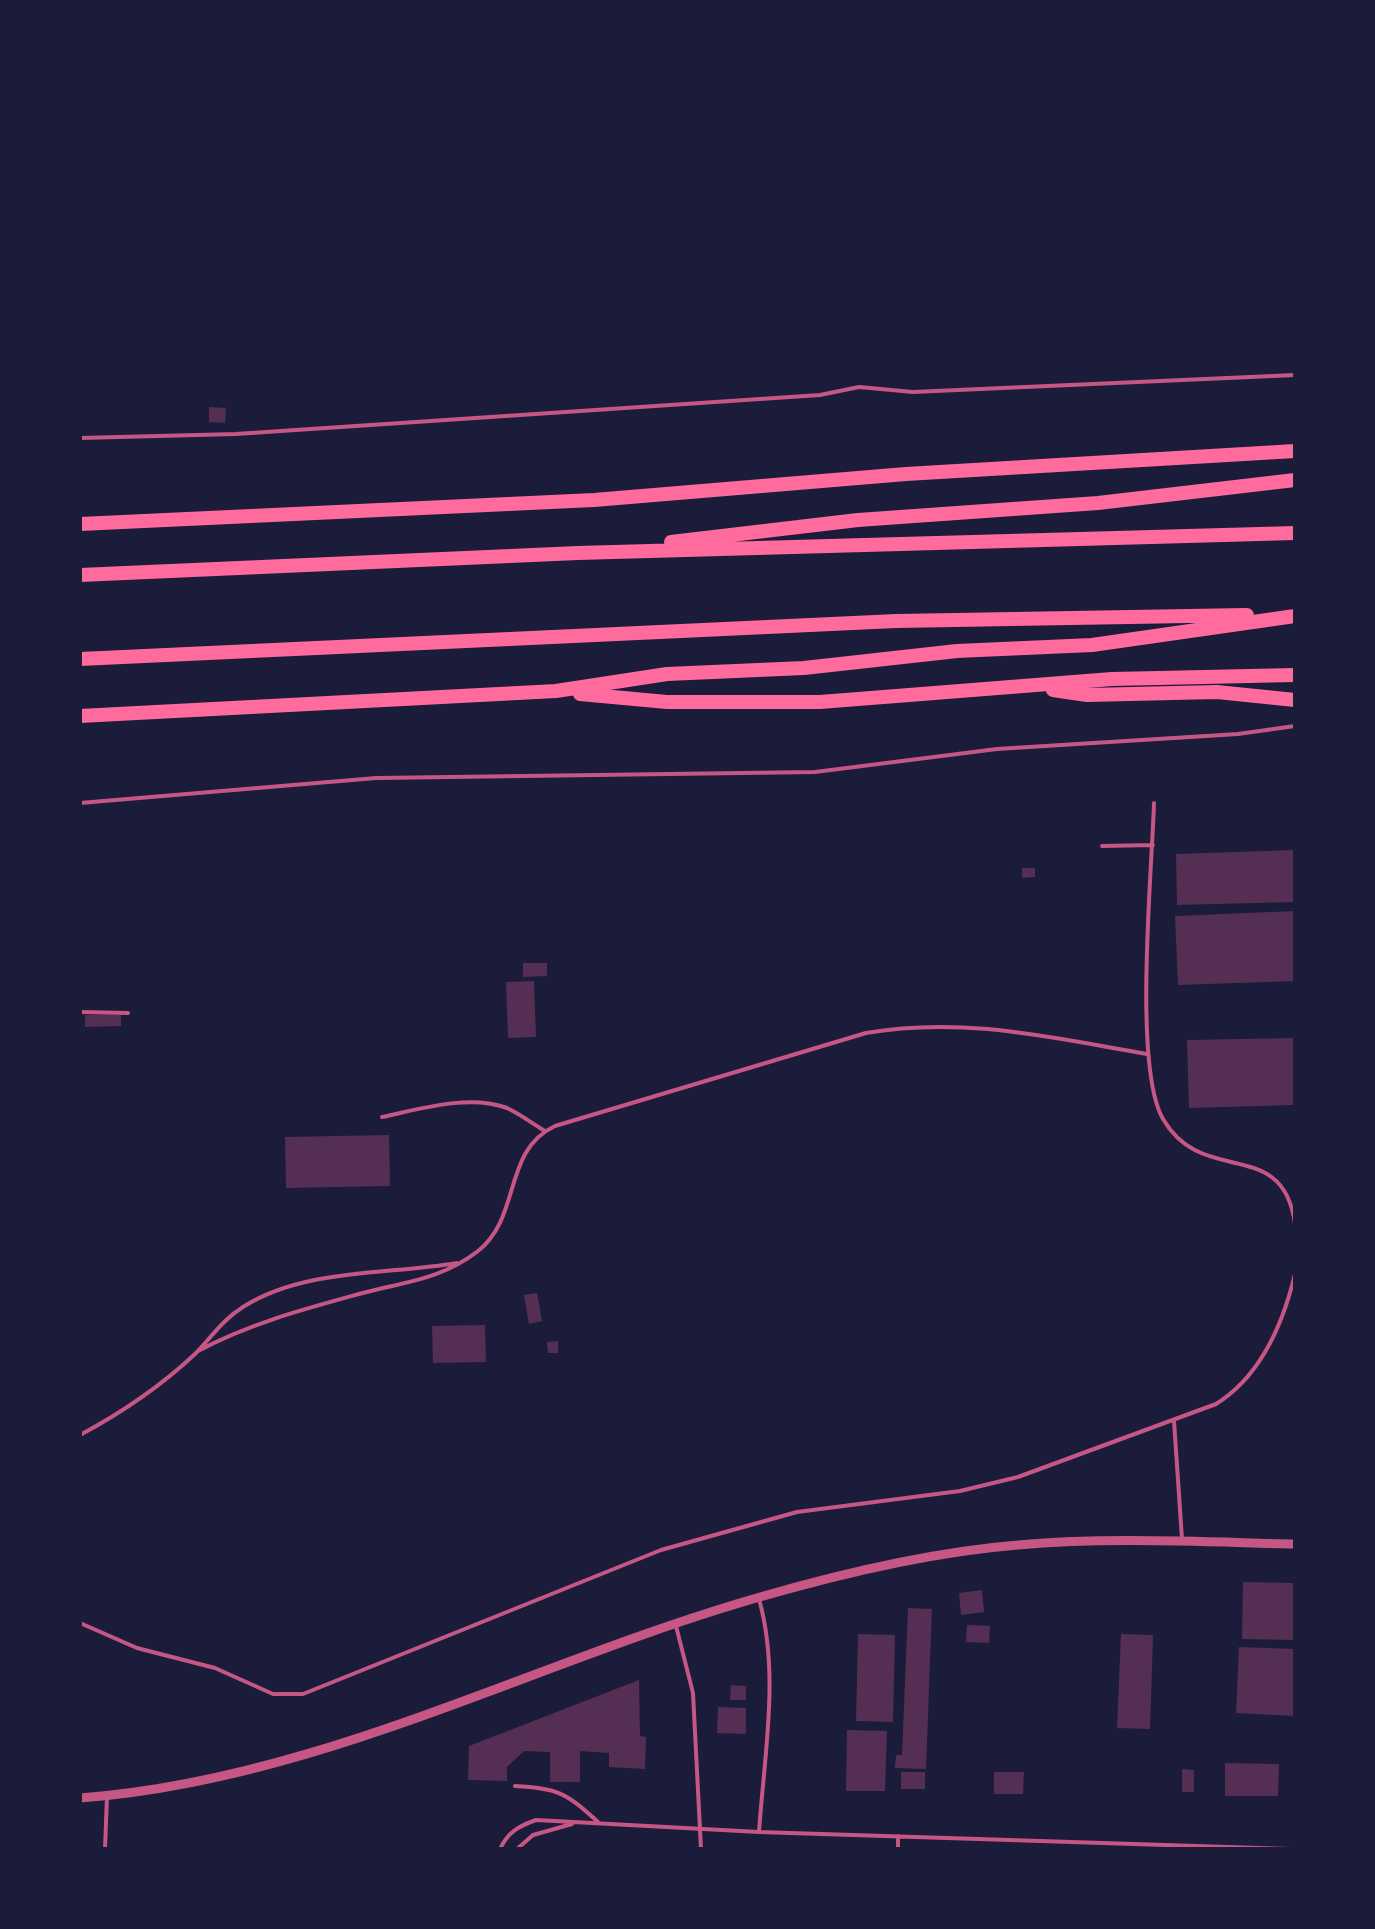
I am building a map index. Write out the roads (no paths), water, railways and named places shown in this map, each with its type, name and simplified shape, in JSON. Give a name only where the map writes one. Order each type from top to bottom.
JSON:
[{"type":"highway","points":[[80,524],[594,500],[906,474],[1295,451]]},
{"type":"highway","points":[[578,553],[858,520],[1098,503],[1295,480]]},
{"type":"highway","points":[[80,575],[578,553],[1295,533]]},
{"type":"highway","points":[[80,659],[896,621],[1295,615]]},
{"type":"highway","points":[[80,716],[556,691],[667,674],[804,668],[957,651],[1092,645],[1295,615]]},
{"type":"highway","points":[[556,691],[667,702],[820,702],[1112,679],[1295,675]]},
{"type":"highway","points":[[1025,686],[1087,695],[1217,692],[1295,700]]},
{"type":"street","points":[[80,1798],[207,1780],[306,1756],[759,1597],[941,1555],[1017,1545],[1182,1542],[1295,1544]]},
{"type":"lane","points":[[80,438],[252,433],[820,395],[859,387],[913,392],[1295,375]]},
{"type":"lane","points":[[80,803],[376,778],[815,772],[984,751],[1238,734],[1295,726]]},
{"type":"lane","points":[[1154,803],[1147,1054],[1160,1115],[1175,1136],[1209,1159],[1270,1174],[1289,1197],[1295,1224]]},
{"type":"lane","points":[[1102,846],[1153,845]]},
{"type":"lane","points":[[80,1012],[128,1013]]},
{"type":"lane","points":[[198,1351],[254,1325],[443,1274],[482,1248],[499,1227],[511,1203],[521,1155],[545,1131],[866,1033],[893,1028],[971,1025],[1147,1054]]},
{"type":"lane","points":[[382,1117],[431,1107],[485,1103],[507,1109],[545,1131]]},
{"type":"lane","points":[[80,1435],[149,1392],[198,1351],[232,1315],[276,1292],[345,1275],[459,1262]]},
{"type":"lane","points":[[80,1623],[137,1648],[215,1668],[273,1694],[303,1694],[576,1582],[674,1546],[827,1506],[960,1491],[1004,1481],[1216,1404],[1251,1375],[1269,1346],[1295,1274]]},
{"type":"lane","points":[[1174,1421],[1182,1542]]},
{"type":"lane","points":[[759,1597],[765,1620],[769,1669],[759,1832]]},
{"type":"lane","points":[[676,1626],[693,1693],[701,1849]]},
{"type":"lane","points":[[515,1786],[551,1788],[568,1795],[599,1824]]},
{"type":"lane","points":[[105,1849],[107,1796]]},
{"type":"lane","points":[[500,1849],[506,1838],[528,1823],[1011,1842],[1290,1849]]},
{"type":"lane","points":[[517,1849],[533,1835],[579,1823]]},
{"type":"lane","points":[[898,1836],[898,1849]]},
{"type":"lane","points":[[1011,1842],[1011,1849]]}]
